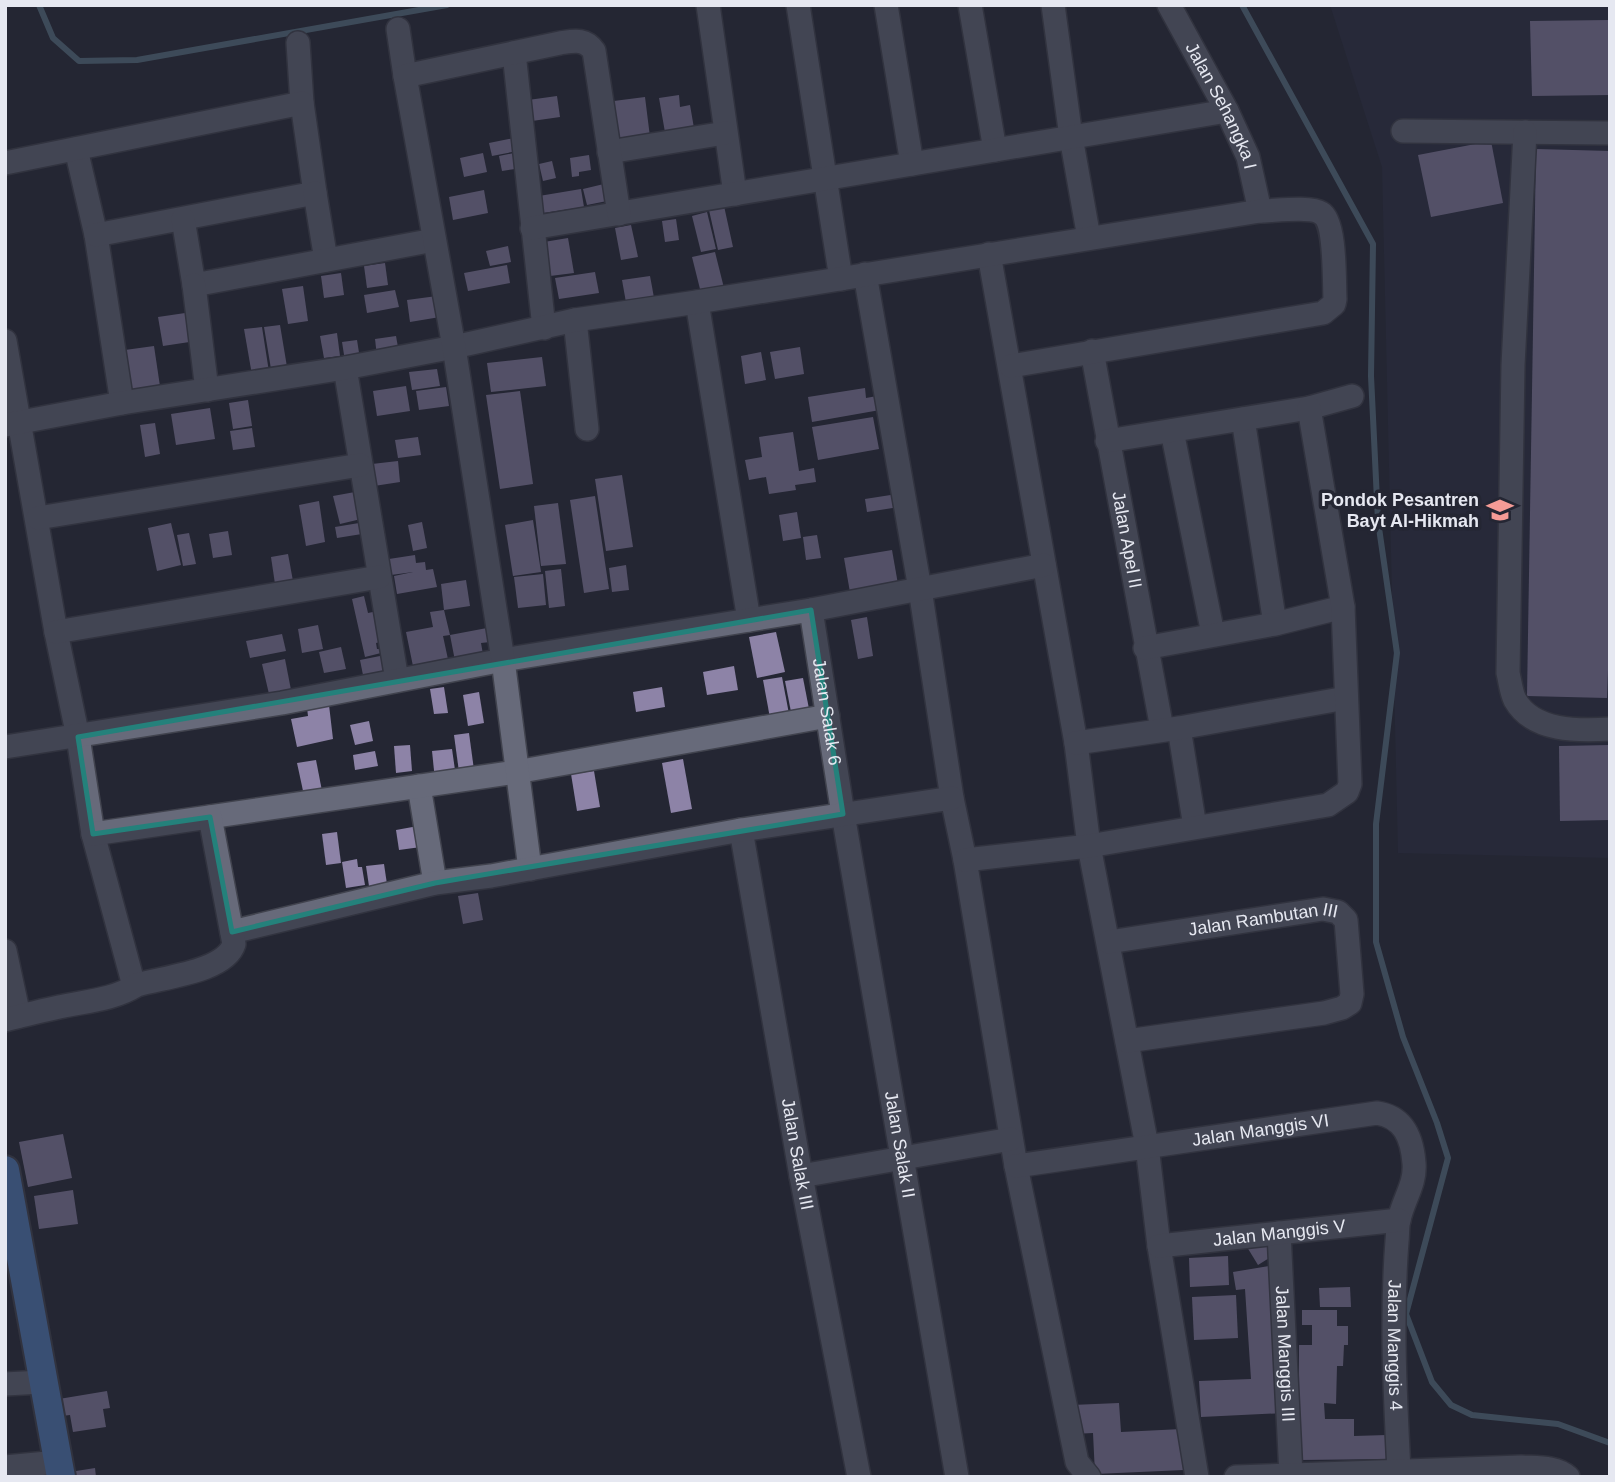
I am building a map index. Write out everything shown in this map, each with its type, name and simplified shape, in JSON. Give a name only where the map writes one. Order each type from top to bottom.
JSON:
[{"type":"main road","points":[[5,1170],[59,1470]]},
{"type":"street","points":[[708,5],[735,194]]},
{"type":"street","points":[[798,5],[841,279]]},
{"type":"street","points":[[886,5],[912,164]]},
{"type":"street","points":[[970,5],[995,150]]},
{"type":"street","points":[[1054,5],[1071,137],[1089,238]]},
{"type":"street","name":"Jalan Sehangka I","points":[[1169,5],[1227,111],[1248,157],[1260,211]]},
{"type":"street","points":[[398,29],[454,347],[503,660],[530,869]]},
{"type":"street","points":[[405,76],[583,41],[594,51],[619,214]]},
{"type":"street","points":[[298,43],[302,103],[326,260]]},
{"type":"street","points":[[514,53],[544,328]]},
{"type":"street","points":[[5,163],[302,103]]},
{"type":"street","points":[[532,228],[1227,111]]},
{"type":"street","points":[[1403,131],[1610,133]]},
{"type":"street","points":[[1525,132],[1513,365],[1508,673],[1515,700],[1529,714],[1549,725],[1573,731],[1610,729]]},
{"type":"street","points":[[609,152],[725,133]]},
{"type":"street","points":[[76,149],[96,235],[122,402]]},
{"type":"street","points":[[96,235],[315,193]]},
{"type":"street","points":[[12,423],[122,402],[345,368],[575,320],[1260,211],[1313,210],[1323,213],[1328,219],[1335,299],[1329,309],[1314,315],[1011,366]]},
{"type":"street","points":[[183,219],[207,390]]},
{"type":"street","points":[[194,285],[434,240]]},
{"type":"street","points":[[989,254],[1076,743],[1089,846],[1147,1146],[1159,1246],[1197,1477]]},
{"type":"street","points":[[865,274],[919,589],[951,798],[965,860],[1011,1139],[1078,1472]]},
{"type":"street","points":[[697,302],[749,621]]},
{"type":"street","points":[[575,320],[587,429]]},
{"type":"street","points":[[5,341],[12,423],[38,518],[93,834],[134,986]]},
{"type":"street","name":"Jalan Apel II","points":[[1092,351],[1145,648],[1170,728],[1195,827]]},
{"type":"street","points":[[345,368],[397,680]]},
{"type":"street","points":[[1107,441],[1309,408],[1352,396]]},
{"type":"street","points":[[965,860],[1089,846],[1328,806],[1347,792],[1350,783],[1343,607],[1309,408]]},
{"type":"street","points":[[1243,419],[1275,624]]},
{"type":"street","points":[[1172,431],[1213,634]]},
{"type":"street","points":[[38,518],[360,465]]},
{"type":"street","points":[[5,747],[282,703],[503,660],[749,621],[1044,565]]},
{"type":"street","points":[[56,632],[379,577]]},
{"type":"street","points":[[1145,648],[1275,624],[1343,607]]},
{"type":"street","name":"Jalan Salak 6","points":[[811,610],[843,814]]},
{"type":"street","points":[[1076,743],[1346,698]]},
{"type":"street","points":[[93,834],[516,772],[828,716]]},
{"type":"street","points":[[419,786],[435,883]]},
{"type":"street","points":[[232,932],[435,883],[530,869],[741,830],[951,798]]},
{"type":"street","name":"Jalan Salak II","points":[[843,814],[957,1477]]},
{"type":"street","points":[[5,951],[12,1018],[107,999],[134,986],[226,958],[234,944],[210,817]]},
{"type":"street","name":"Jalan Salak III","points":[[741,830],[801,1176],[859,1477]]},
{"type":"street","name":"Jalan Rambutan III","points":[[1109,942],[1323,909],[1338,912],[1346,920],[1352,994],[1350,1003],[1342,1008],[1324,1013],[1127,1041]]},
{"type":"street","name":"Jalan Manggis VI","points":[[1016,1166],[1377,1113],[1391,1115],[1401,1124],[1410,1141],[1415,1166],[1410,1192],[1399,1220]]},
{"type":"street","points":[[801,1176],[1011,1139]]},
{"type":"street","name":"Jalan Manggis V","points":[[1159,1246],[1399,1220]]},
{"type":"street","name":"Jalan Manggis 4","points":[[1399,1220],[1393,1341],[1399,1471]]},
{"type":"street","name":"Jalan Manggis III","points":[[1279,1233],[1291,1475]]},
{"type":"street","points":[[5,1384],[43,1382]]},
{"type":"street","points":[[5,1467],[59,1470]]},
{"type":"street","points":[[1236,1477],[1521,1467],[1551,1469],[1563,1472],[1568,1477]]},
{"type":"highlighted area","points":[[811,610],[843,814],[435,883],[232,932],[210,817],[93,834],[78,737]]},
{"type":"shaded area","name":"Pondok Pesantren Bayt Al-Hikmah","points":[[1330,5],[1610,5],[1610,858],[1398,853],[1382,167]]},
{"type":"building","points":[[1610,20],[1610,95],[1532,96],[1530,21]]},
{"type":"building","points":[[679,95],[680,107],[690,105],[695,134],[666,138],[659,98]]},
{"type":"building","points":[[557,96],[560,117],[525,122],[521,101]]},
{"type":"building","points":[[645,97],[650,137],[611,141],[606,102]]},
{"type":"building","points":[[519,137],[522,150],[492,156],[489,143]]},
{"type":"building","points":[[1491,141],[1503,203],[1431,217],[1418,155]]},
{"type":"building","points":[[1536,149],[1610,151],[1610,614],[1607,698],[1527,696]]},
{"type":"building","points":[[519,152],[522,168],[502,171],[499,156]]},
{"type":"building","points":[[483,153],[487,172],[464,177],[460,158]]},
{"type":"building","points":[[589,155],[591,170],[579,172],[579,176],[572,177],[570,158]]},
{"type":"building","points":[[552,161],[556,178],[543,181],[539,164]]},
{"type":"building","points":[[608,183],[612,200],[587,205],[583,189]]},
{"type":"building","points":[[581,189],[584,207],[536,214],[533,197]]},
{"type":"building","points":[[484,190],[488,213],[453,220],[449,197]]},
{"type":"building","points":[[724,206],[733,247],[718,250],[709,210]]},
{"type":"building","points":[[707,212],[716,249],[701,252],[692,216]]},
{"type":"building","points":[[676,219],[679,240],[665,242],[662,221]]},
{"type":"building","points":[[631,225],[638,257],[621,260],[615,228]]},
{"type":"building","points":[[568,238],[574,273],[550,276],[544,242]]},
{"type":"building","points":[[508,246],[511,262],[490,266],[486,251]]},
{"type":"building","points":[[715,252],[724,288],[701,293],[692,257]]},
{"type":"building","points":[[385,263],[388,285],[367,288],[364,266]]},
{"type":"building","points":[[507,265],[510,283],[468,291],[464,273]]},
{"type":"building","points":[[595,272],[599,293],[559,299],[555,278]]},
{"type":"building","points":[[341,273],[344,295],[324,298],[321,276]]},
{"type":"building","points":[[650,276],[655,303],[627,308],[622,280]]},
{"type":"building","points":[[303,286],[308,321],[288,324],[282,289]]},
{"type":"building","points":[[395,290],[399,307],[367,313],[364,295]]},
{"type":"building","points":[[437,296],[440,317],[410,322],[407,300]]},
{"type":"building","points":[[192,312],[196,341],[163,346],[158,317]]},
{"type":"building","points":[[280,325],[288,373],[272,375],[264,327]]},
{"type":"building","points":[[262,327],[269,372],[252,375],[244,329]]},
{"type":"building","points":[[337,333],[340,356],[324,358],[320,336]]},
{"type":"building","points":[[396,336],[399,353],[377,356],[375,339]]},
{"type":"building","points":[[357,340],[360,359],[345,361],[342,342]]},
{"type":"building","points":[[154,346],[161,393],[133,397],[125,350]]},
{"type":"building","points":[[800,347],[804,374],[775,379],[770,352]]},
{"type":"building","points":[[761,352],[766,380],[745,384],[741,356]]},
{"type":"building","points":[[542,357],[546,386],[491,392],[487,363]]},
{"type":"building","points":[[437,369],[440,386],[412,390],[409,372]]},
{"type":"building","points":[[406,386],[410,411],[377,416],[373,391]]},
{"type":"building","points":[[446,387],[449,406],[419,410],[416,391]]},
{"type":"building","points":[[865,388],[866,398],[877,396],[880,410],[812,422],[808,397]]},
{"type":"building","points":[[520,391],[533,484],[500,489],[486,395]]},
{"type":"building","points":[[248,400],[252,426],[233,429],[229,403]]},
{"type":"building","points":[[210,408],[215,439],[176,445],[171,414]]},
{"type":"building","points":[[873,417],[879,449],[818,460],[812,427]]},
{"type":"building","points":[[155,423],[160,454],[145,457],[140,425]]},
{"type":"building","points":[[252,428],[255,447],[233,450],[230,431]]},
{"type":"building","points":[[793,432],[799,471],[814,468],[816,482],[795,485],[796,490],[769,494],[766,477],[749,480],[745,460],[762,457],[759,437]]},
{"type":"building","points":[[418,437],[421,455],[398,458],[395,440]]},
{"type":"building","points":[[398,461],[400,482],[374,486],[372,464]]},
{"type":"building","points":[[622,475],[633,547],[606,551],[595,479]]},
{"type":"building","points":[[355,492],[361,519],[340,524],[333,496]]},
{"type":"building","points":[[897,494],[899,507],[867,512],[865,499]]},
{"type":"building","points":[[595,496],[609,589],[584,593],[570,500]]},
{"type":"building","points":[[319,501],[325,542],[306,546],[299,505]]},
{"type":"building","points":[[558,503],[566,564],[541,566],[534,506]]},
{"type":"building","points":[[797,512],[801,538],[783,541],[779,515]]},
{"type":"building","points":[[533,520],[541,572],[513,576],[505,525]]},
{"type":"building","points":[[365,522],[368,533],[337,538],[335,527]]},
{"type":"building","points":[[422,522],[427,548],[413,551],[408,525]]},
{"type":"building","points":[[171,523],[181,565],[157,571],[148,528]]},
{"type":"building","points":[[228,531],[232,555],[213,558],[209,534]]},
{"type":"building","points":[[189,533],[196,564],[183,566],[177,535]]},
{"type":"building","points":[[817,535],[821,558],[806,560],[803,537]]},
{"type":"building","points":[[892,550],[899,590],[851,598],[844,558]]},
{"type":"building","points":[[288,554],[293,581],[275,584],[271,557]]},
{"type":"building","points":[[415,555],[416,563],[425,562],[426,570],[433,569],[437,587],[397,594],[394,576],[413,572],[391,575],[389,559]]},
{"type":"building","points":[[626,565],[629,590],[612,592],[609,568]]},
{"type":"building","points":[[561,569],[565,606],[549,608],[545,571]]},
{"type":"building","points":[[543,574],[546,605],[518,608],[514,577]]},
{"type":"building","points":[[466,580],[470,606],[444,610],[441,584]]},
{"type":"building","points":[[364,596],[368,613],[373,612],[380,642],[376,643],[377,649],[380,649],[381,653],[365,657],[352,599]]},
{"type":"building","points":[[444,610],[450,635],[443,636],[449,664],[414,671],[406,632],[433,627],[430,612]]},
{"type":"building","points":[[867,617],[873,656],[858,659],[851,620]]},
{"type":"building","points":[[318,625],[323,649],[302,653],[298,629]]},
{"type":"building","points":[[487,628],[490,642],[481,643],[484,660],[456,666],[450,635]]},
{"type":"building","points":[[776,632],[785,672],[757,678],[749,637]]},
{"type":"building","points":[[282,634],[286,651],[250,658],[246,641]]},
{"type":"building","points":[[341,647],[346,669],[324,673],[319,652]]},
{"type":"building","points":[[385,655],[389,676],[365,685],[360,660]]},
{"type":"building","points":[[285,659],[291,690],[269,694],[262,664]]},
{"type":"building","points":[[734,666],[738,690],[707,695],[703,672]]},
{"type":"building","points":[[782,677],[789,714],[770,718],[763,680]]},
{"type":"building","points":[[803,678],[810,714],[791,712],[785,681]]},
{"type":"building","points":[[444,687],[448,713],[434,714],[430,689]]},
{"type":"building","points":[[662,687],[665,707],[636,712],[633,692]]},
{"type":"building","points":[[479,692],[484,723],[468,726],[463,695]]},
{"type":"building","points":[[329,705],[333,739],[297,747],[291,719],[308,716],[307,708]]},
{"type":"building","points":[[369,721],[373,741],[355,745],[350,725]]},
{"type":"building","points":[[469,733],[474,770],[459,772],[454,735]]},
{"type":"building","points":[[410,745],[412,771],[396,773],[394,746]]},
{"type":"building","points":[[1610,745],[1610,820],[1560,821],[1559,746]]},
{"type":"building","points":[[452,749],[456,777],[435,780],[432,751]]},
{"type":"building","points":[[375,751],[378,766],[355,770],[353,755]]},
{"type":"building","points":[[683,759],[692,809],[671,813],[662,763]]},
{"type":"building","points":[[316,760],[323,796],[305,800],[297,763]]},
{"type":"building","points":[[594,771],[600,807],[577,811],[571,774]]},
{"type":"building","points":[[418,826],[421,847],[399,850],[396,830]]},
{"type":"building","points":[[337,832],[341,863],[326,865],[322,834]]},
{"type":"building","points":[[357,859],[358,867],[362,867],[365,885],[346,888],[342,862]]},
{"type":"building","points":[[384,864],[388,891],[370,893],[366,866]]},
{"type":"building","points":[[478,893],[483,920],[463,924],[458,896]]},
{"type":"building","points":[[63,1134],[72,1178],[28,1187],[19,1142]]},
{"type":"building","points":[[73,1190],[78,1224],[39,1229],[34,1196]]},
{"type":"building","points":[[1268,1235],[1279,1252],[1258,1265],[1247,1247]]},
{"type":"building","points":[[1228,1256],[1229,1285],[1190,1287],[1189,1258]]},
{"type":"building","points":[[1269,1266],[1285,1413],[1201,1417],[1199,1381],[1251,1379],[1245,1289],[1236,1290],[1233,1272]]},
{"type":"building","points":[[1350,1287],[1351,1307],[1320,1307],[1319,1288]]},
{"type":"building","points":[[1236,1295],[1238,1338],[1194,1340],[1192,1297]]},
{"type":"building","points":[[1302,1310],[1337,1310],[1337,1326],[1348,1326],[1348,1345],[1344,1345],[1343,1366],[1337,1366],[1336,1404],[1324,1403],[1325,1419],[1354,1419],[1354,1436],[1387,1435],[1388,1459],[1299,1460],[1299,1345],[1312,1345],[1312,1325],[1302,1325]]},
{"type":"building","points":[[107,1391],[110,1408],[103,1409],[106,1427],[73,1432],[70,1415],[62,1416],[59,1399]]},
{"type":"building","points":[[1119,1403],[1121,1432],[1182,1429],[1184,1470],[1095,1474],[1093,1433],[1073,1434],[1072,1405]]},
{"type":"building","points":[[95,1468],[96,1477],[71,1477],[70,1472]]},
{"type":"waterway","points":[[39,5],[53,38],[79,61],[137,60],[447,5]]},
{"type":"waterway","points":[[1242,5],[1373,244],[1371,376],[1378,521],[1397,653],[1376,824],[1376,942],[1403,1037],[1448,1158],[1406,1314],[1432,1382],[1451,1405],[1472,1415],[1558,1424],[1610,1443]]},
{"type":"place","name":"Pondok Pesantren Bayt Al-Hikmah","points":[[1500,510]]}]
